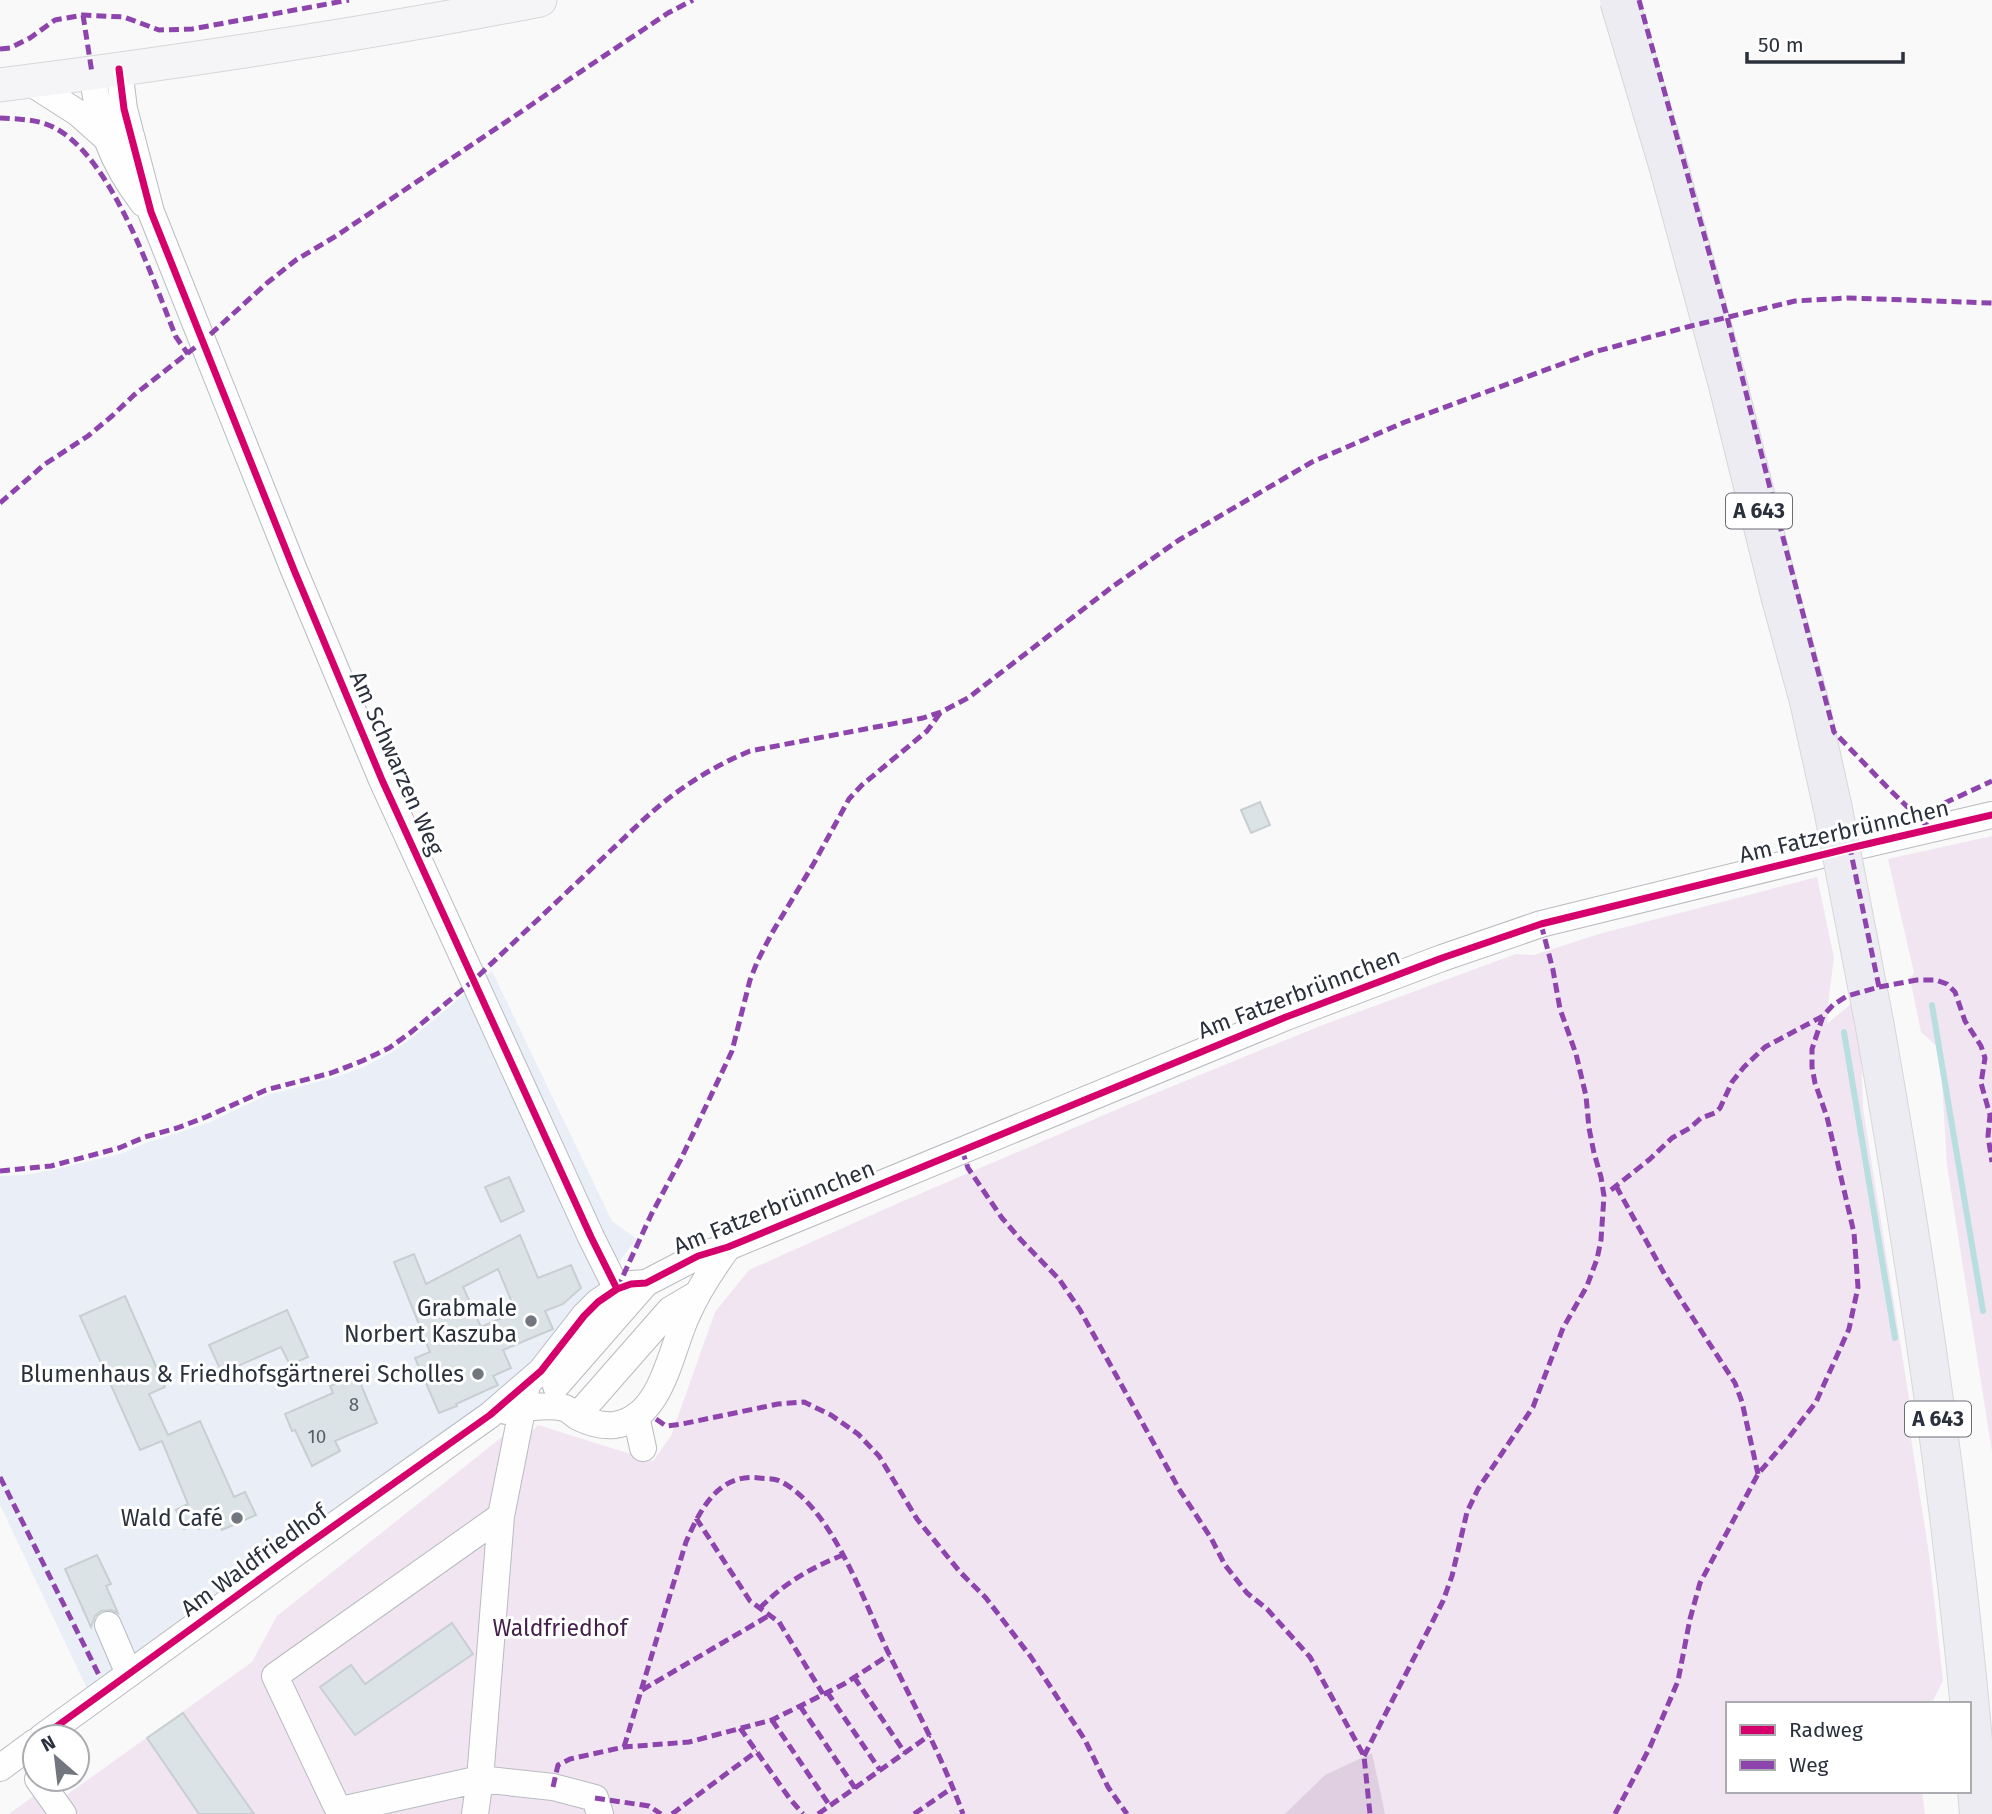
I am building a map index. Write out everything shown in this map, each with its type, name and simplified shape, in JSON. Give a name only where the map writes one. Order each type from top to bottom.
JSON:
[{"type":"highway","name":"A 643","points":[[1619,0],[1669,168],[1727,381],[1809,701],[1885,1025],[1942,1280],[1992,1668]]},
{"type":"highway","name":"A 643","points":[[1646,0],[1716,244],[1783,502],[1843,762],[1885,1025],[1898,1158],[1938,1420],[1970,1702]]},
{"type":"highway","name":"A 643","points":[[1971,1709],[1979,1814]]},
{"type":"main road","points":[[14,83],[337,37],[540,0]]},
{"type":"street","name":"Am Schwarzen Weg","points":[[106,71],[98,111],[105,137],[126,180],[151,212]]},
{"type":"street","name":"Am Schwarzen Weg","points":[[106,71],[124,110],[151,212],[294,570],[382,780],[617,1289]]},
{"type":"street","name":"Am Schwarzen Weg","points":[[14,83],[78,113],[105,137]]},
{"type":"street","name":"Am Fatzerbrünnchen","points":[[646,1283],[698,1256],[728,1247],[1286,1017],[1454,953],[1541,924],[1992,815]]},
{"type":"street","points":[[525,1397],[553,1407],[567,1404],[674,1322],[697,1294],[728,1247]]},
{"type":"street","points":[[567,1404],[646,1283]]},
{"type":"street","points":[[475,1814],[501,1516],[525,1397],[554,1356],[584,1316],[617,1289],[646,1283],[659,1296],[674,1322],[659,1389],[636,1416],[616,1425],[601,1425],[567,1404],[554,1356]]},
{"type":"street","name":"Am Waldfriedhof","points":[[61,1723],[490,1415],[525,1397]]},
{"type":"street","points":[[636,1416],[643,1448]]},
{"type":"street","points":[[501,1516],[275,1676],[340,1812],[480,1779],[554,1787],[595,1798],[600,1814]]},
{"type":"street","points":[[108,1625],[129,1674]]},
{"type":"street","points":[[48,1793],[63,1814]]},
{"type":"shaded area","points":[[492,971],[612,1221],[637,1239],[552,1344],[510,1385],[89,1693],[0,1505],[0,1176],[25,1175],[120,1154],[208,1123],[267,1095],[364,1067],[413,1037]]},
{"type":"shaded area","points":[[1372,1753],[1385,1814],[1285,1814],[1325,1775]]},
{"type":"green space","points":[[1992,836],[1992,1452],[1947,1165],[1940,1049],[1921,1032],[1910,978],[1914,973],[1888,859]]},
{"type":"green space","name":"Waldfriedhof","points":[[1817,877],[1834,958],[1827,1024],[1851,1004],[1861,1054],[1863,1108],[1915,1436],[1911,1438],[1929,1554],[1943,1681],[1932,1702],[1726,1702],[1726,1793],[1922,1793],[1925,1814],[9,1814],[35,1795],[47,1809],[69,1793],[91,1793],[91,1777],[252,1662],[277,1616],[507,1433],[528,1435],[538,1425],[653,1461],[671,1436],[715,1312],[749,1270],[1146,1097],[1320,1026],[1516,954],[1534,955],[1599,934]]},
{"type":"building","points":[[1260,802],[1270,825],[1251,833],[1241,810]]},
{"type":"building","points":[[509,1177],[524,1211],[501,1222],[485,1187]]},
{"type":"building","points":[[520,1235],[538,1278],[571,1265],[581,1288],[563,1304],[545,1311],[553,1329],[503,1350],[511,1368],[493,1376],[498,1385],[439,1413],[415,1358],[430,1352],[394,1262],[414,1254],[426,1284]],"holes":[[[498,1269],[516,1312],[481,1327],[463,1287]]]},
{"type":"building","points":[[125,1296],[165,1387],[149,1394],[168,1435],[200,1421],[234,1497],[245,1492],[256,1515],[222,1530],[218,1520],[199,1529],[197,1524],[184,1529],[176,1510],[188,1504],[162,1441],[140,1450],[80,1316]]},
{"type":"building","points":[[287,1310],[308,1357],[290,1365],[281,1347],[222,1373],[209,1345]]},
{"type":"building","points":[[357,1375],[377,1423],[335,1441],[340,1451],[312,1466],[285,1414],[333,1393],[330,1386]]},
{"type":"building","points":[[97,1555],[111,1584],[106,1586],[118,1613],[111,1610],[101,1611],[95,1616],[91,1627],[65,1569]]},
{"type":"building","points":[[452,1623],[473,1654],[355,1735],[320,1687],[351,1665],[365,1684]]},
{"type":"building","points":[[183,1713],[254,1814],[199,1814],[147,1738]]},
{"type":"waterway","points":[[1932,1005],[1983,1311]]},
{"type":"waterway","points":[[1844,1032],[1895,1338]]},
{"type":"marked path","points":[[0,49],[10,48],[30,38],[55,20],[83,15],[124,17],[159,30],[192,29],[349,0]]},
{"type":"marked path","points":[[0,503],[45,464],[88,436],[296,260],[336,236],[668,13],[693,0]]},
{"type":"marked path","points":[[1639,0],[1727,317],[1834,732],[1932,829]]},
{"type":"marked path","points":[[83,15],[92,73]]},
{"type":"marked path","points":[[0,118],[47,124],[74,142],[94,164],[128,221],[176,337],[188,354]]},
{"type":"marked path","points":[[0,1171],[51,1166],[119,1148],[206,1117],[266,1090],[331,1073],[389,1048],[474,980],[641,822],[692,782],[750,751],[923,718],[941,712],[968,698],[1112,587],[1179,540],[1312,462],[1405,422],[1594,352],[1795,301],[1848,298],[1992,303]]},
{"type":"marked path","points":[[617,1289],[732,1051],[750,980],[772,933],[849,799],[927,731],[941,712]]},
{"type":"marked path","points":[[1917,816],[1992,781]]},
{"type":"marked path","points":[[1615,1814],[1650,1747],[1678,1681],[1700,1583],[1758,1474],[1816,1402],[1849,1329],[1858,1287],[1854,1233],[1827,1117],[1815,1083],[1812,1049],[1823,1016],[1833,1005],[1847,996],[1879,987],[1850,848]]},
{"type":"marked path","points":[[1364,1756],[1443,1601],[1452,1576],[1467,1512],[1478,1489],[1533,1407],[1563,1328],[1587,1286],[1597,1259],[1604,1196],[1601,1177],[1589,1128],[1586,1096],[1576,1054],[1560,1009],[1541,924]]},
{"type":"marked path","points":[[1879,987],[1917,980],[1936,980],[1947,984],[1955,992],[1965,1021],[1981,1046],[1985,1058],[1981,1083],[1990,1115],[1988,1136],[1992,1162]]},
{"type":"marked path","points":[[1611,1190],[1672,1138],[1701,1118],[1715,1113],[1732,1082],[1765,1047],[1823,1016]]},
{"type":"marked path","points":[[962,1150],[968,1168],[1002,1218],[1059,1279],[1080,1310],[1179,1489],[1225,1565],[1247,1593],[1267,1609],[1310,1657],[1364,1756],[1370,1814]]},
{"type":"marked path","points":[[1616,1186],[1665,1275],[1735,1383],[1742,1402],[1758,1474]]},
{"type":"marked path","points":[[656,1419],[666,1426],[778,1404],[804,1402],[831,1415],[858,1434],[879,1456],[917,1519],[960,1572],[986,1598],[1031,1657],[1085,1740],[1108,1787],[1127,1814]]},
{"type":"marked path","points":[[0,1477],[99,1675]]},
{"type":"marked path","points":[[624,1747],[686,1542],[704,1506],[712,1496],[732,1481],[745,1478],[775,1479],[799,1494],[816,1512],[845,1558],[938,1753],[963,1814]]},
{"type":"marked path","points":[[696,1518],[750,1601],[779,1622],[823,1694]]},
{"type":"marked path","points":[[760,1608],[798,1577],[843,1555]]},
{"type":"marked path","points":[[642,1690],[770,1615]]},
{"type":"marked path","points":[[553,1787],[558,1765],[570,1759],[624,1747],[689,1742],[772,1720],[844,1684],[889,1655]]},
{"type":"marked path","points":[[854,1677],[905,1753]]},
{"type":"marked path","points":[[827,1692],[880,1770]]},
{"type":"marked path","points":[[800,1706],[855,1788]]},
{"type":"marked path","points":[[772,1720],[830,1806]]},
{"type":"marked path","points":[[740,1728],[803,1814]]},
{"type":"marked path","points":[[818,1814],[930,1735]]},
{"type":"marked path","points":[[672,1814],[757,1751]]},
{"type":"marked path","points":[[914,1814],[952,1788]]},
{"type":"marked path","points":[[595,1798],[649,1806],[661,1814]]},
{"type":"cycle path","points":[[119,69],[124,109],[151,212],[294,570],[382,780],[617,1289]]},
{"type":"cycle path","points":[[61,1723],[490,1415],[541,1371],[584,1316],[617,1289],[646,1283],[698,1256],[728,1247],[1286,1017],[1442,958],[1541,924],[1992,815]]},
{"type":"place","name":"Grabmale Norbert Kaszuba","points":[[531,1321]]},
{"type":"place","name":"Blumenhaus & Friedhofsgärtnerei Scholles","points":[[478,1374]]},
{"type":"place","name":"Wald Café","points":[[237,1518]]}]
